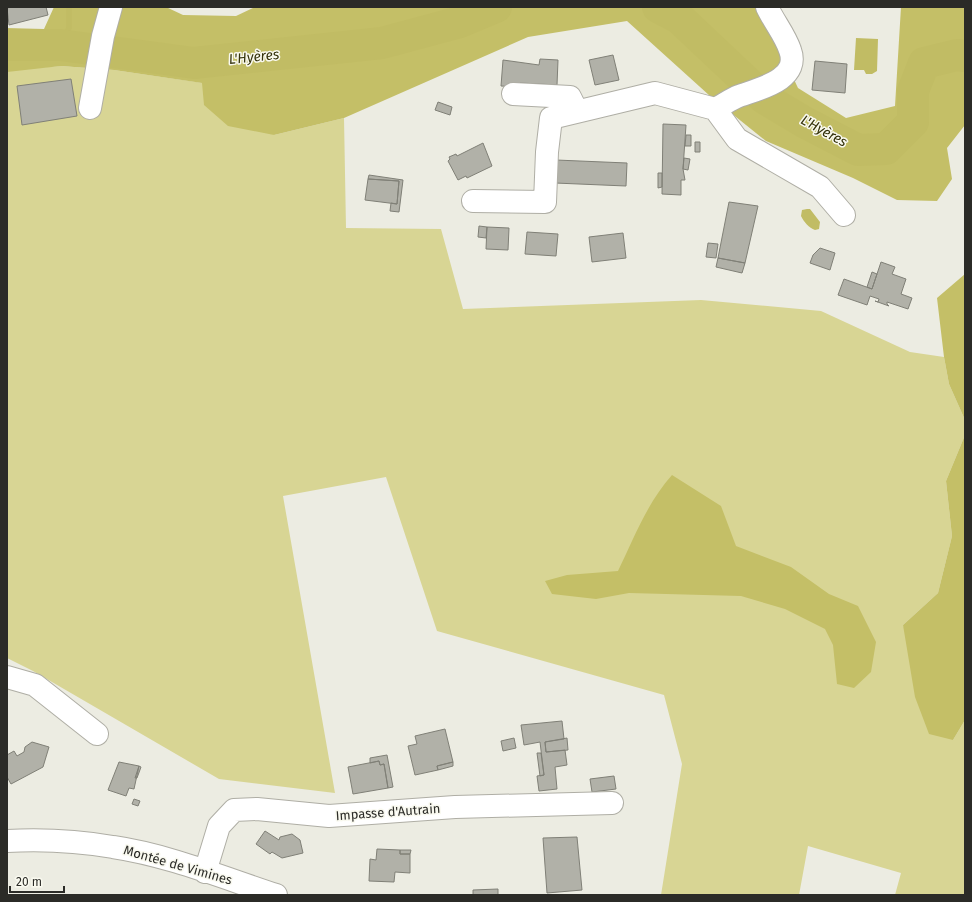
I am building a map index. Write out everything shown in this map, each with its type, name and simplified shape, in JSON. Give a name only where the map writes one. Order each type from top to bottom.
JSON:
[{"type":"street","points":[[90,108],[103,36],[112,7]]},
{"type":"street","points":[[715,109],[738,97],[770,86],[781,78],[791,65],[791,51],[767,7]]},
{"type":"street","points":[[473,201],[546,202],[547,152],[550,118],[655,93],[715,109],[737,139],[820,187],[844,215]]},
{"type":"street","points":[[513,94],[570,97],[577,111]]},
{"type":"street","points":[[7,678],[34,685],[97,734]]},
{"type":"street","name":"Impasse d'Autrain","points":[[205,872],[219,826],[234,810],[257,809],[329,816],[455,807],[612,803]]},
{"type":"street","name":"Montée de Vimines","points":[[7,841],[31,840],[75,842],[114,847],[152,855],[276,895]]},
{"type":"shaded area","points":[[54,7],[166,7],[183,15],[236,16],[255,7],[757,7],[764,16],[798,88],[846,118],[895,106],[901,7],[965,7],[965,125],[947,148],[952,179],[937,201],[897,200],[853,178],[766,141],[710,96],[627,21],[528,37],[344,118],[274,135],[228,126],[204,105],[202,83],[114,70],[61,66],[7,72],[7,28],[44,29]]},
{"type":"shaded area","points":[[856,38],[878,39],[877,71],[872,74],[866,74],[864,70],[854,70]]},
{"type":"shaded area","points":[[61,66],[114,70],[203,83],[274,135],[344,118],[346,228],[441,229],[463,309],[701,300],[821,311],[910,352],[944,357],[949,384],[965,420],[965,435],[946,481],[952,536],[938,593],[903,625],[953,740],[965,720],[965,895],[895,895],[901,873],[808,846],[799,895],[661,895],[682,764],[664,695],[437,631],[386,477],[283,496],[335,793],[219,779],[33,671],[7,658],[7,70]]},
{"type":"shaded area","points":[[810,209],[820,222],[819,229],[815,230],[811,228],[802,218],[802,210]]},
{"type":"shaded area","points":[[965,274],[965,420],[949,384],[944,357],[937,298]]},
{"type":"shaded area","points":[[965,435],[965,720],[953,740],[929,734],[915,697],[903,625],[938,593],[952,536],[946,481]]},
{"type":"shaded area","points":[[672,475],[721,506],[736,546],[791,567],[829,594],[858,606],[876,642],[871,672],[854,688],[837,684],[833,645],[825,629],[785,609],[741,596],[629,593],[596,599],[552,594],[545,581],[567,575],[618,571],[648,509],[655,497]]},
{"type":"building","points":[[46,7],[48,15],[9,25],[7,8]]},
{"type":"building","points":[[613,55],[619,80],[595,85],[589,60]]},
{"type":"building","points":[[540,59],[558,60],[557,85],[520,83],[520,87],[501,86],[503,60],[539,65]]},
{"type":"building","points":[[815,61],[847,64],[845,93],[812,90]]},
{"type":"building","points":[[71,79],[77,116],[22,125],[17,86]]},
{"type":"building","points":[[438,102],[452,107],[450,115],[435,110]]},
{"type":"building","points":[[663,124],[686,125],[683,169],[685,180],[681,180],[681,195],[662,194]]},
{"type":"building","points":[[686,135],[691,135],[691,146],[685,146]]},
{"type":"building","points":[[695,142],[700,142],[700,152],[695,152]]},
{"type":"building","points":[[483,143],[492,166],[467,178],[466,176],[458,180],[448,161],[450,159],[449,157],[456,154],[457,156]]},
{"type":"building","points":[[684,158],[690,159],[688,170],[683,169]]},
{"type":"building","points":[[556,160],[627,163],[626,186],[555,183]]},
{"type":"building","points":[[658,173],[662,173],[662,187],[658,188]]},
{"type":"building","points":[[369,175],[403,180],[399,212],[390,211],[391,203],[397,204],[399,181],[368,179]]},
{"type":"building","points":[[368,179],[399,181],[397,204],[365,200]]},
{"type":"building","points":[[729,202],[758,206],[745,263],[718,258]]},
{"type":"building","points":[[479,226],[487,227],[486,238],[478,237]]},
{"type":"building","points":[[487,227],[509,228],[508,250],[486,249]]},
{"type":"building","points":[[527,232],[558,234],[556,256],[525,254]]},
{"type":"building","points":[[623,233],[626,258],[592,262],[589,237]]},
{"type":"building","points":[[708,243],[718,244],[716,258],[706,257]]},
{"type":"building","points":[[820,248],[835,253],[830,270],[810,263],[813,255]]},
{"type":"building","points":[[718,258],[745,263],[742,273],[716,267]]},
{"type":"building","points":[[881,262],[895,267],[892,274],[906,279],[901,294],[912,298],[908,309],[887,302],[889,306],[875,301],[878,302],[879,299],[870,296],[867,305],[838,295],[844,279],[872,289]]},
{"type":"building","points":[[872,272],[877,274],[872,289],[867,287]]},
{"type":"building","points":[[562,721],[564,739],[545,742],[546,752],[565,750],[567,765],[555,767],[557,789],[539,791],[537,776],[544,775],[540,742],[524,745],[521,725]]},
{"type":"building","points":[[445,729],[453,762],[437,766],[438,770],[415,775],[408,746],[417,744],[415,736]]},
{"type":"building","points":[[514,738],[516,748],[503,751],[501,741]]},
{"type":"building","points":[[567,738],[568,750],[546,752],[545,742]]},
{"type":"building","points":[[32,742],[49,747],[43,767],[11,784],[7,777],[7,755],[14,751],[17,756],[24,752],[25,747]]},
{"type":"building","points":[[537,753],[541,753],[544,775],[540,776]]},
{"type":"building","points":[[387,755],[393,787],[388,788],[384,764],[380,765],[379,761],[370,763],[370,758]]},
{"type":"building","points":[[379,761],[380,765],[384,764],[388,788],[353,794],[348,767]]},
{"type":"building","points":[[119,762],[139,766],[134,789],[129,788],[126,796],[108,790]]},
{"type":"building","points":[[453,762],[453,766],[438,770],[437,766]]},
{"type":"building","points":[[139,766],[141,767],[137,778],[135,778]]},
{"type":"building","points":[[614,776],[616,789],[592,792],[590,779]]},
{"type":"building","points":[[134,799],[140,801],[138,806],[132,804]]},
{"type":"building","points":[[265,831],[279,840],[280,837],[292,834],[300,840],[303,853],[282,858],[272,852],[270,854],[256,844]]},
{"type":"building","points":[[577,837],[582,890],[547,893],[543,838]]},
{"type":"building","points":[[377,849],[400,850],[400,854],[410,854],[410,873],[395,872],[394,882],[369,881],[370,859],[376,860]]},
{"type":"building","points":[[400,850],[411,850],[410,854],[400,854]]},
{"type":"building","points":[[498,889],[498,895],[473,895],[473,890]]},
{"type":"waterway","points":[[60,45],[69,28],[69,7]]},
{"type":"waterway","name":"L'Hyères","points":[[7,45],[60,45],[194,63],[382,43],[460,22],[496,7]]},
{"type":"waterway","name":"L'Hyères","points":[[658,7],[679,18],[764,98],[804,122],[858,150],[886,149],[913,122],[913,91],[924,63],[957,55],[965,56]]}]
